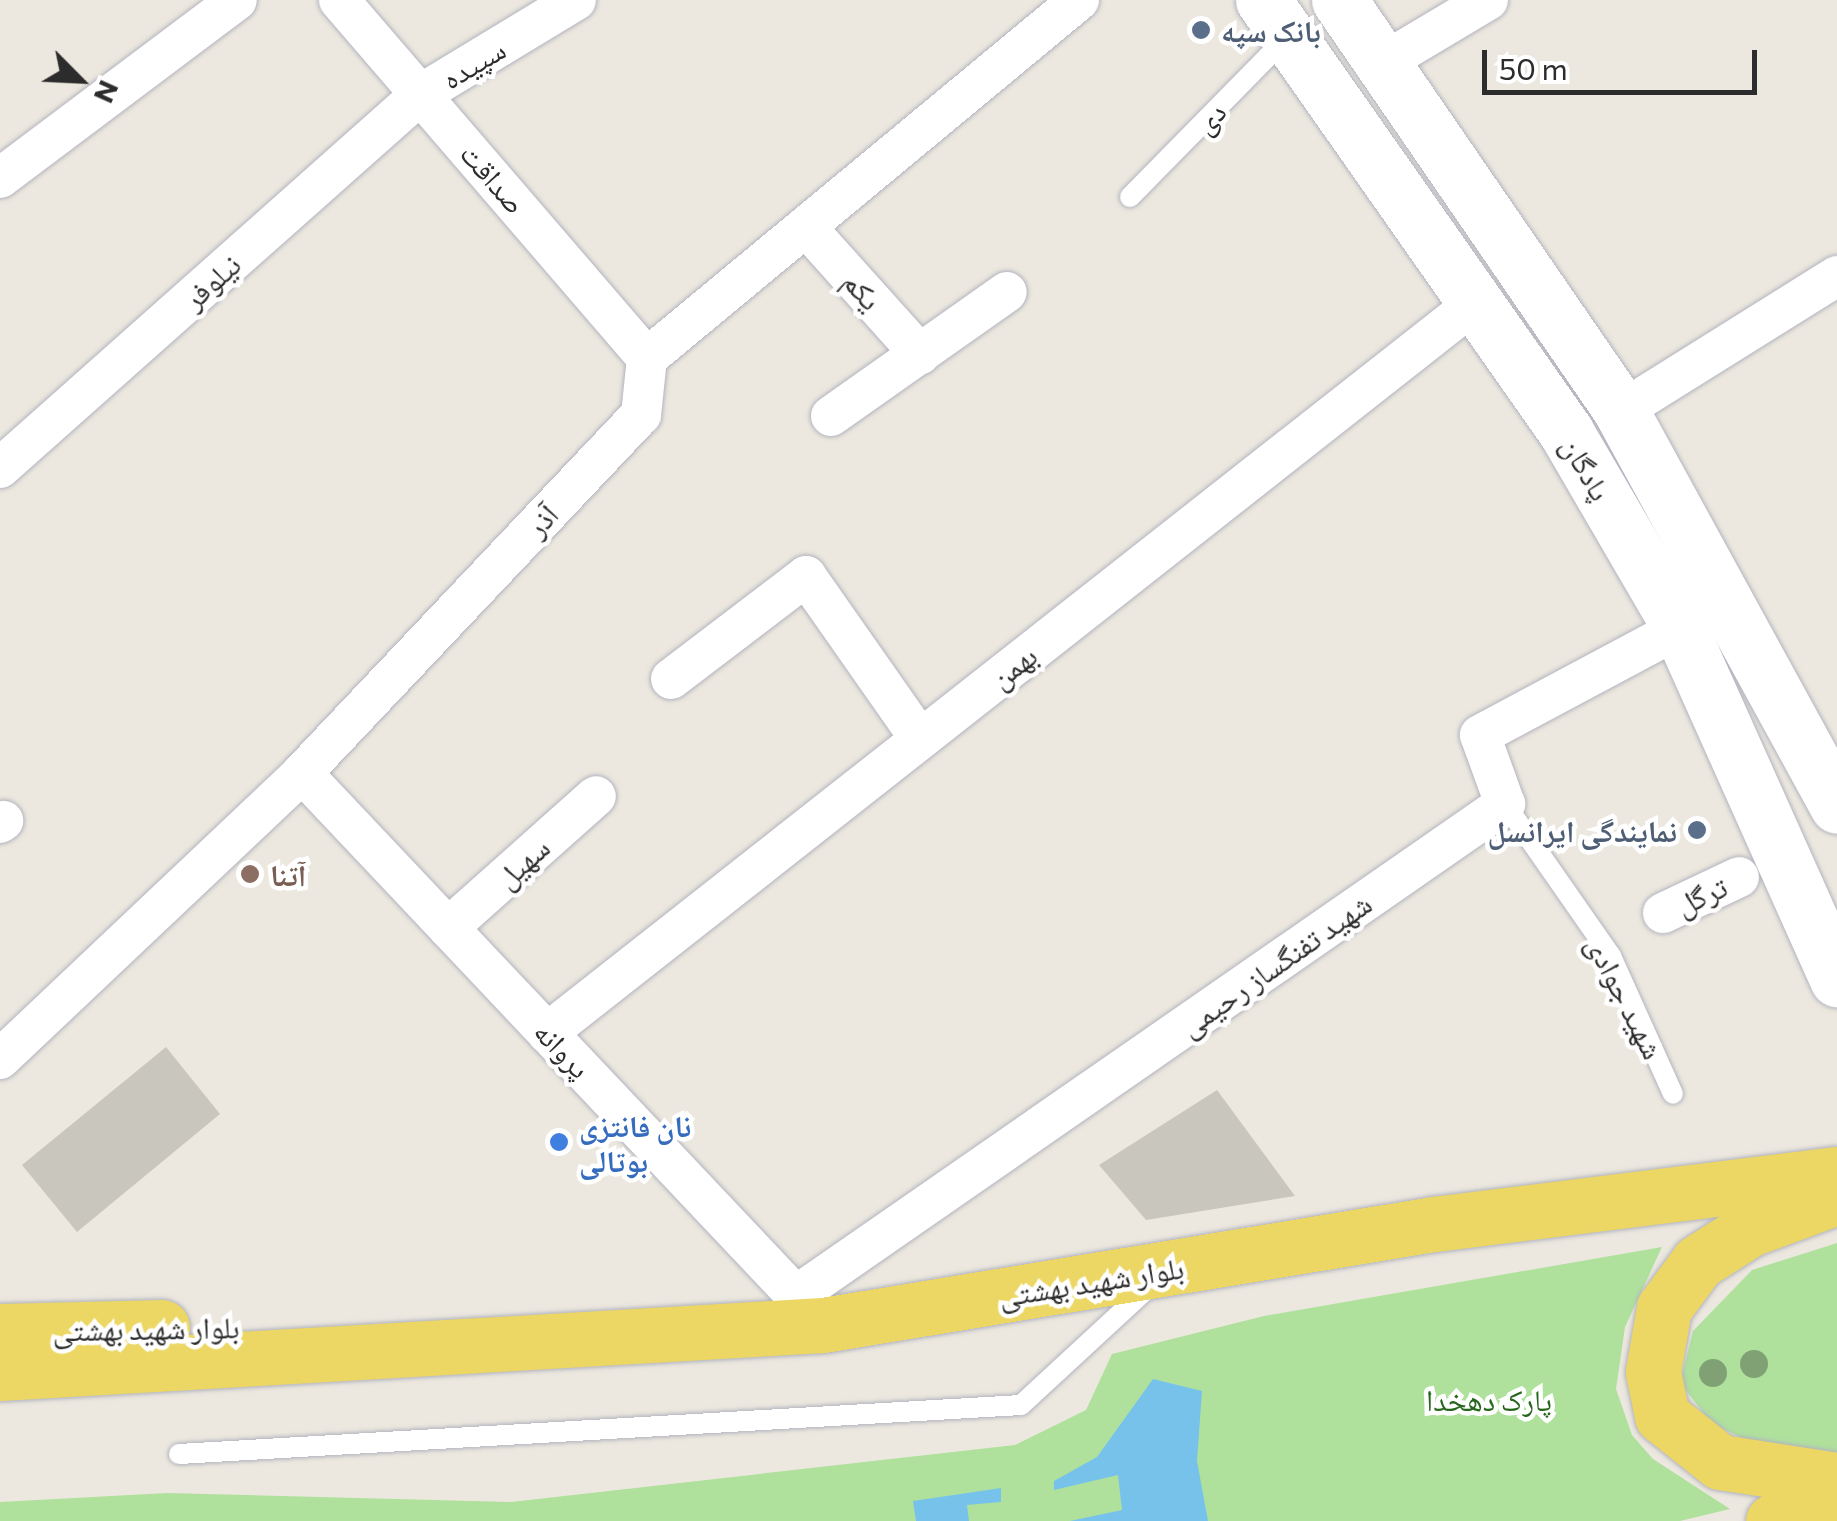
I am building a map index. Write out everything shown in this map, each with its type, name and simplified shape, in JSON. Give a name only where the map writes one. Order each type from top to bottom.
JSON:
[{"type":"main road","name":"پادگان","points":[[1339,0],[1621,411],[1835,797]]},
{"type":"main road","name":"پادگان","points":[[1276,18],[1480,299],[1680,628],[1837,979]]},
{"type":"main road","points":[[1770,829],[1835,797]]},
{"type":"main road","points":[[1836,1179],[1698,1262],[1664,1308],[1653,1372],[1662,1416],[1720,1462],[1837,1480]]},
{"type":"main road","name":"بلوار شهید بهشتی","points":[[2,1359],[342,1351],[810,1310],[1169,1268],[1836,1179]]},
{"type":"main road","name":"بلوار شهید بهشتی","points":[[2,1359],[292,1324],[342,1351]]},
{"type":"main road","points":[[1773,1521],[1837,1504]]},
{"type":"street","points":[[0,178],[237,0]]},
{"type":"street","name":"صداقت","points":[[339,0],[647,358]]},
{"type":"street","name":"سپیده","points":[[421,94],[576,0]]},
{"type":"street","points":[[647,358],[1079,0]]},
{"type":"street","points":[[1384,62],[1488,0]]},
{"type":"street","name":"نیلوفر","points":[[0,468],[421,94]]},
{"type":"street","name":"یکم","points":[[806,227],[920,354]]},
{"type":"street","points":[[1621,411],[1837,276]]},
{"type":"street","points":[[831,416],[1007,292]]},
{"type":"street","name":"بهمن","points":[[547,1033],[1480,299]]},
{"type":"street","name":"آذر","points":[[0,1060],[302,773],[640,414],[647,358]]},
{"type":"street","points":[[671,680],[806,576],[920,739]]},
{"type":"street","points":[[1505,804],[1480,734],[1680,628]]},
{"type":"street","name":"پروانه","points":[[302,773],[810,1310]]},
{"type":"street","name":"سهیل","points":[[448,928],[596,796]]},
{"type":"street","name":"شهید تفنگساز رحیمی","points":[[810,1310],[1505,804]]},
{"type":"street","name":"ترگل","points":[[1663,913],[1739,877]]},
{"type":"lane","name":"دی","points":[[1130,198],[1276,18]]},
{"type":"lane","name":"شهید جوادی","points":[[1505,804],[1611,956],[1673,1094]]},
{"type":"lane","points":[[179,1454],[1021,1404],[1169,1268]]},
{"type":"green space","points":[[1837,1243],[1837,1454],[1753,1443],[1712,1424],[1680,1383],[1693,1331],[1752,1270]]},
{"type":"green space","name":"پارک دهخدا","points":[[1662,1247],[1625,1327],[1616,1389],[1632,1435],[1653,1459],[1730,1509],[1680,1521],[0,1521],[0,1502],[167,1493],[511,1502],[1015,1445],[1086,1410],[1112,1354],[1264,1316]]},
{"type":"water","points":[[1153,1379],[1202,1391],[1197,1461],[1208,1521],[1070,1521],[1122,1510],[1118,1475],[1054,1490],[1054,1481],[1097,1457]]},
{"type":"water","points":[[1001,1488],[1001,1502],[967,1505],[969,1521],[916,1521],[913,1501]]},
{"type":"building","points":[[166,1047],[220,1114],[77,1232],[22,1165]]},
{"type":"building","points":[[1217,1090],[1295,1196],[1146,1220],[1099,1165]]},
{"type":"place","name":"بانک سپه","points":[[1201,30]]},
{"type":"place","name":"نمایندگی ایرانسل","points":[[1697,830]]},
{"type":"place","name":"آتنا","points":[[250,874]]},
{"type":"place","name":"نان فانتزی بوتالی","points":[[559,1142]]}]
